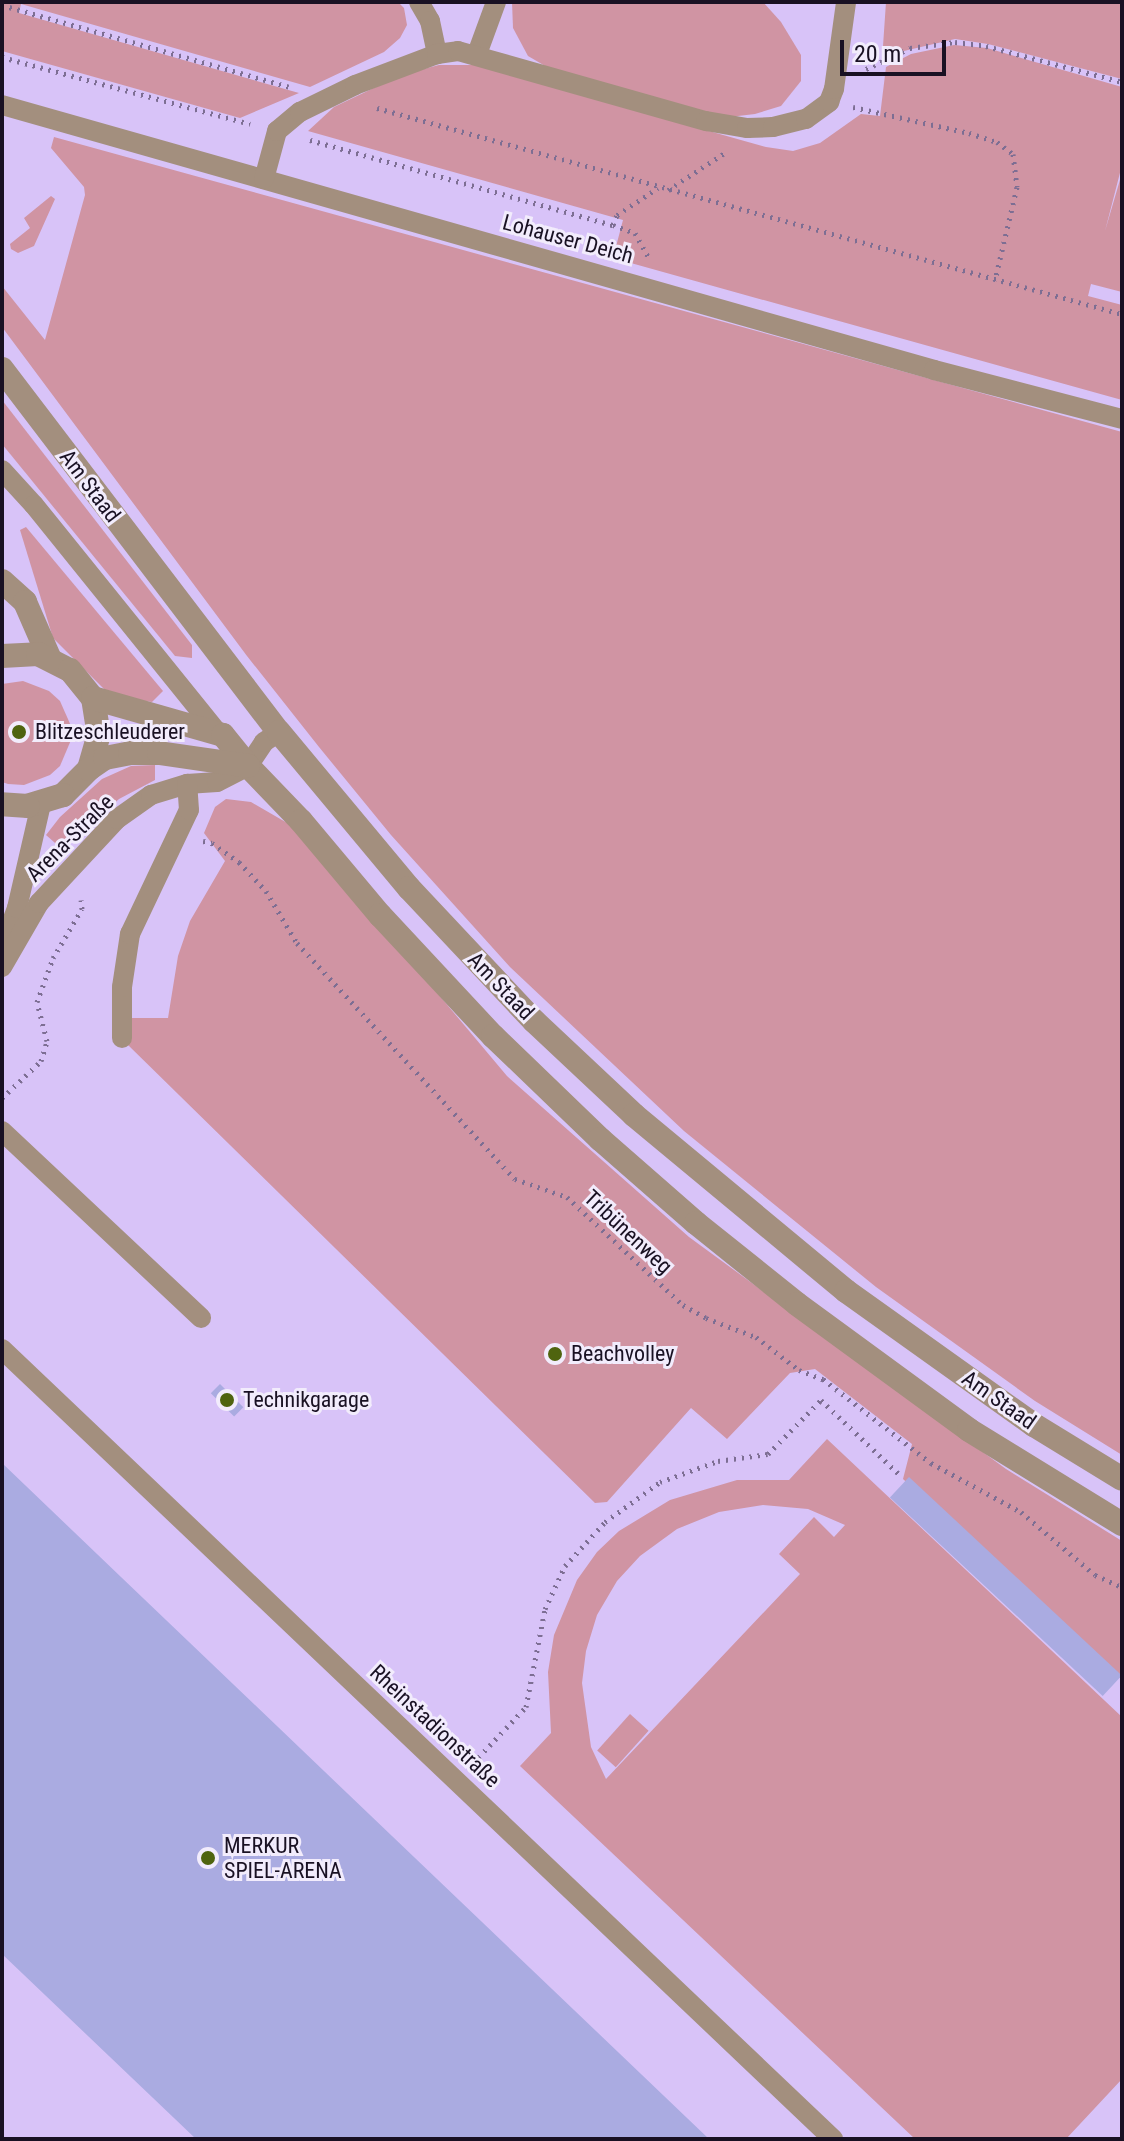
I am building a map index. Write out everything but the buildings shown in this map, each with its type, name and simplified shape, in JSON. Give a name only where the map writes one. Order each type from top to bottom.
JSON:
[{"type":"street","name":"Am Staad","points":[[2,369],[279,732],[452,935],[634,1115],[846,1291],[1034,1425],[1122,1479]]},
{"type":"street","points":[[2,581],[25,602],[49,657]]},
{"type":"street","points":[[2,656],[26,653],[49,657],[70,670],[93,698],[124,710],[217,732]]},
{"type":"street","points":[[89,769],[99,734],[93,698]]},
{"type":"street","name":"Am Staad","points":[[217,732],[493,1036],[600,1139],[696,1223],[797,1304],[969,1430],[1122,1524]]},
{"type":"street","points":[[2,804],[41,804],[63,795],[105,758],[130,753],[159,753],[248,766]]},
{"type":"lane","points":[[419,2],[430,21],[437,54]]},
{"type":"lane","points":[[477,54],[496,2]]},
{"type":"lane","points":[[264,179],[277,131],[300,112],[437,54],[458,51],[706,121],[763,127],[806,119],[832,96],[846,2]]},
{"type":"lane","name":"Lohauser Deich","points":[[2,105],[657,288],[934,370],[1122,419]]},
{"type":"lane","points":[[2,470],[34,505],[217,732]]},
{"type":"lane","points":[[248,766],[264,742],[279,732]]},
{"type":"lane","name":"Arena-Straße","points":[[2,967],[39,903],[117,819],[151,795],[187,784],[217,782],[248,766]]},
{"type":"lane","points":[[122,1038],[122,987],[130,934],[189,810],[187,784]]},
{"type":"lane","name":"Arena-Straße","points":[[2,948],[17,908],[41,804]]},
{"type":"lane","points":[[2,1131],[201,1318]]},
{"type":"lane","name":"Rheinstadionstraße","points":[[2,1349],[833,2139]]},
{"type":"path","points":[[2,5],[306,92],[334,95],[667,191],[1122,314]]},
{"type":"path","points":[[832,96],[883,59],[910,48],[955,42],[986,46],[1122,82]]},
{"type":"path","points":[[2,57],[613,225],[635,233],[648,253],[657,288]]},
{"type":"path","points":[[832,96],[969,133],[997,142],[1013,154],[1017,187],[995,280]]},
{"type":"path","points":[[667,191],[763,127]]},
{"type":"path","points":[[613,225],[617,215],[658,188]]},
{"type":"path","name":"Tribünenweg","points":[[175,837],[212,843],[239,862],[266,891],[297,943],[515,1179],[567,1197],[683,1305],[706,1318],[756,1337],[799,1370],[823,1379],[931,1463],[1021,1512],[1095,1575],[1122,1587]]},
{"type":"path","points":[[2,1098],[41,1061],[47,1041],[37,1002],[53,958],[82,909],[81,897]]},
{"type":"path","points":[[458,1780],[526,1707],[545,1609],[565,1566],[605,1522],[660,1482],[718,1461],[768,1454],[821,1400],[899,1474]]},
{"type":"shaded area","points":[[2,2],[398,2],[404,8],[407,25],[400,38],[384,52],[310,87],[21,4],[19,13],[299,93],[240,118],[2,51]]},
{"type":"shaded area","points":[[512,2],[763,2],[781,22],[801,55],[801,81],[781,106],[755,114],[721,118],[559,74],[528,56],[513,28]]},
{"type":"shaded area","points":[[886,2],[1122,2],[1122,79],[988,44],[955,39],[891,54],[883,46]]},
{"type":"shaded area","points":[[954,45],[987,48],[1122,87],[1122,165],[1105,231],[1122,173],[1122,292],[1091,284],[1088,296],[1122,305],[1122,400],[613,258],[623,220],[308,131],[334,107],[401,75],[439,65],[474,65],[766,147],[793,151],[820,143],[861,114],[880,116],[886,67],[911,54]]},
{"type":"shaded area","points":[[54,137],[1122,432],[1122,1455],[1035,1401],[876,1287],[684,1131],[510,967],[391,835],[319,747],[247,656],[2,327],[2,286],[45,340],[85,195],[84,187],[51,148]]},
{"type":"shaded area","points":[[51,196],[55,199],[34,246],[18,253],[11,249],[10,244],[30,228],[24,218]]},
{"type":"shaded area","points":[[2,400],[192,645],[192,658],[175,656],[2,444]]},
{"type":"shaded area","points":[[26,527],[163,691],[152,702],[123,698],[105,690],[53,638],[20,530]]},
{"type":"shaded area","points":[[23,681],[49,691],[60,701],[71,726],[71,740],[60,766],[50,775],[24,785],[8,784],[2,782],[2,684]]},
{"type":"shaded area","points":[[155,765],[155,780],[119,799],[63,850],[46,835],[60,817],[102,779],[131,766]]},
{"type":"shaded area","points":[[226,799],[251,802],[301,831],[507,1076],[689,1237],[1006,1469],[1122,1541],[1122,1680],[903,1479],[912,1444],[815,1369],[790,1373],[727,1439],[691,1408],[607,1502],[595,1503],[128,1045],[131,1018],[168,1018],[178,956],[190,921],[225,861],[204,833],[215,807]]},
{"type":"shaded area","points":[[827,1439],[1122,1717],[1122,2079],[1066,2139],[915,2139],[520,1766],[551,1733],[548,1672],[554,1635],[577,1580],[597,1552],[619,1531],[670,1500],[737,1480],[789,1480]],"holes":[[[763,1505],[808,1509],[845,1525],[834,1537],[814,1517],[779,1554],[800,1574],[606,1779],[591,1747],[582,1683],[586,1651],[597,1615],[617,1581],[640,1556],[677,1529],[719,1512]]]},
{"type":"shaded area","points":[[630,1714],[649,1731],[616,1767],[597,1750]]},
{"type":"place","name":"Blitzeschleuderer","points":[[19,732]]},
{"type":"place","name":"Beachvolley","points":[[555,1354]]},
{"type":"place","name":"Technikgarage","points":[[227,1400]]},
{"type":"place","name":"MERKUR SPIEL-ARENA","points":[[208,1858]]}]
